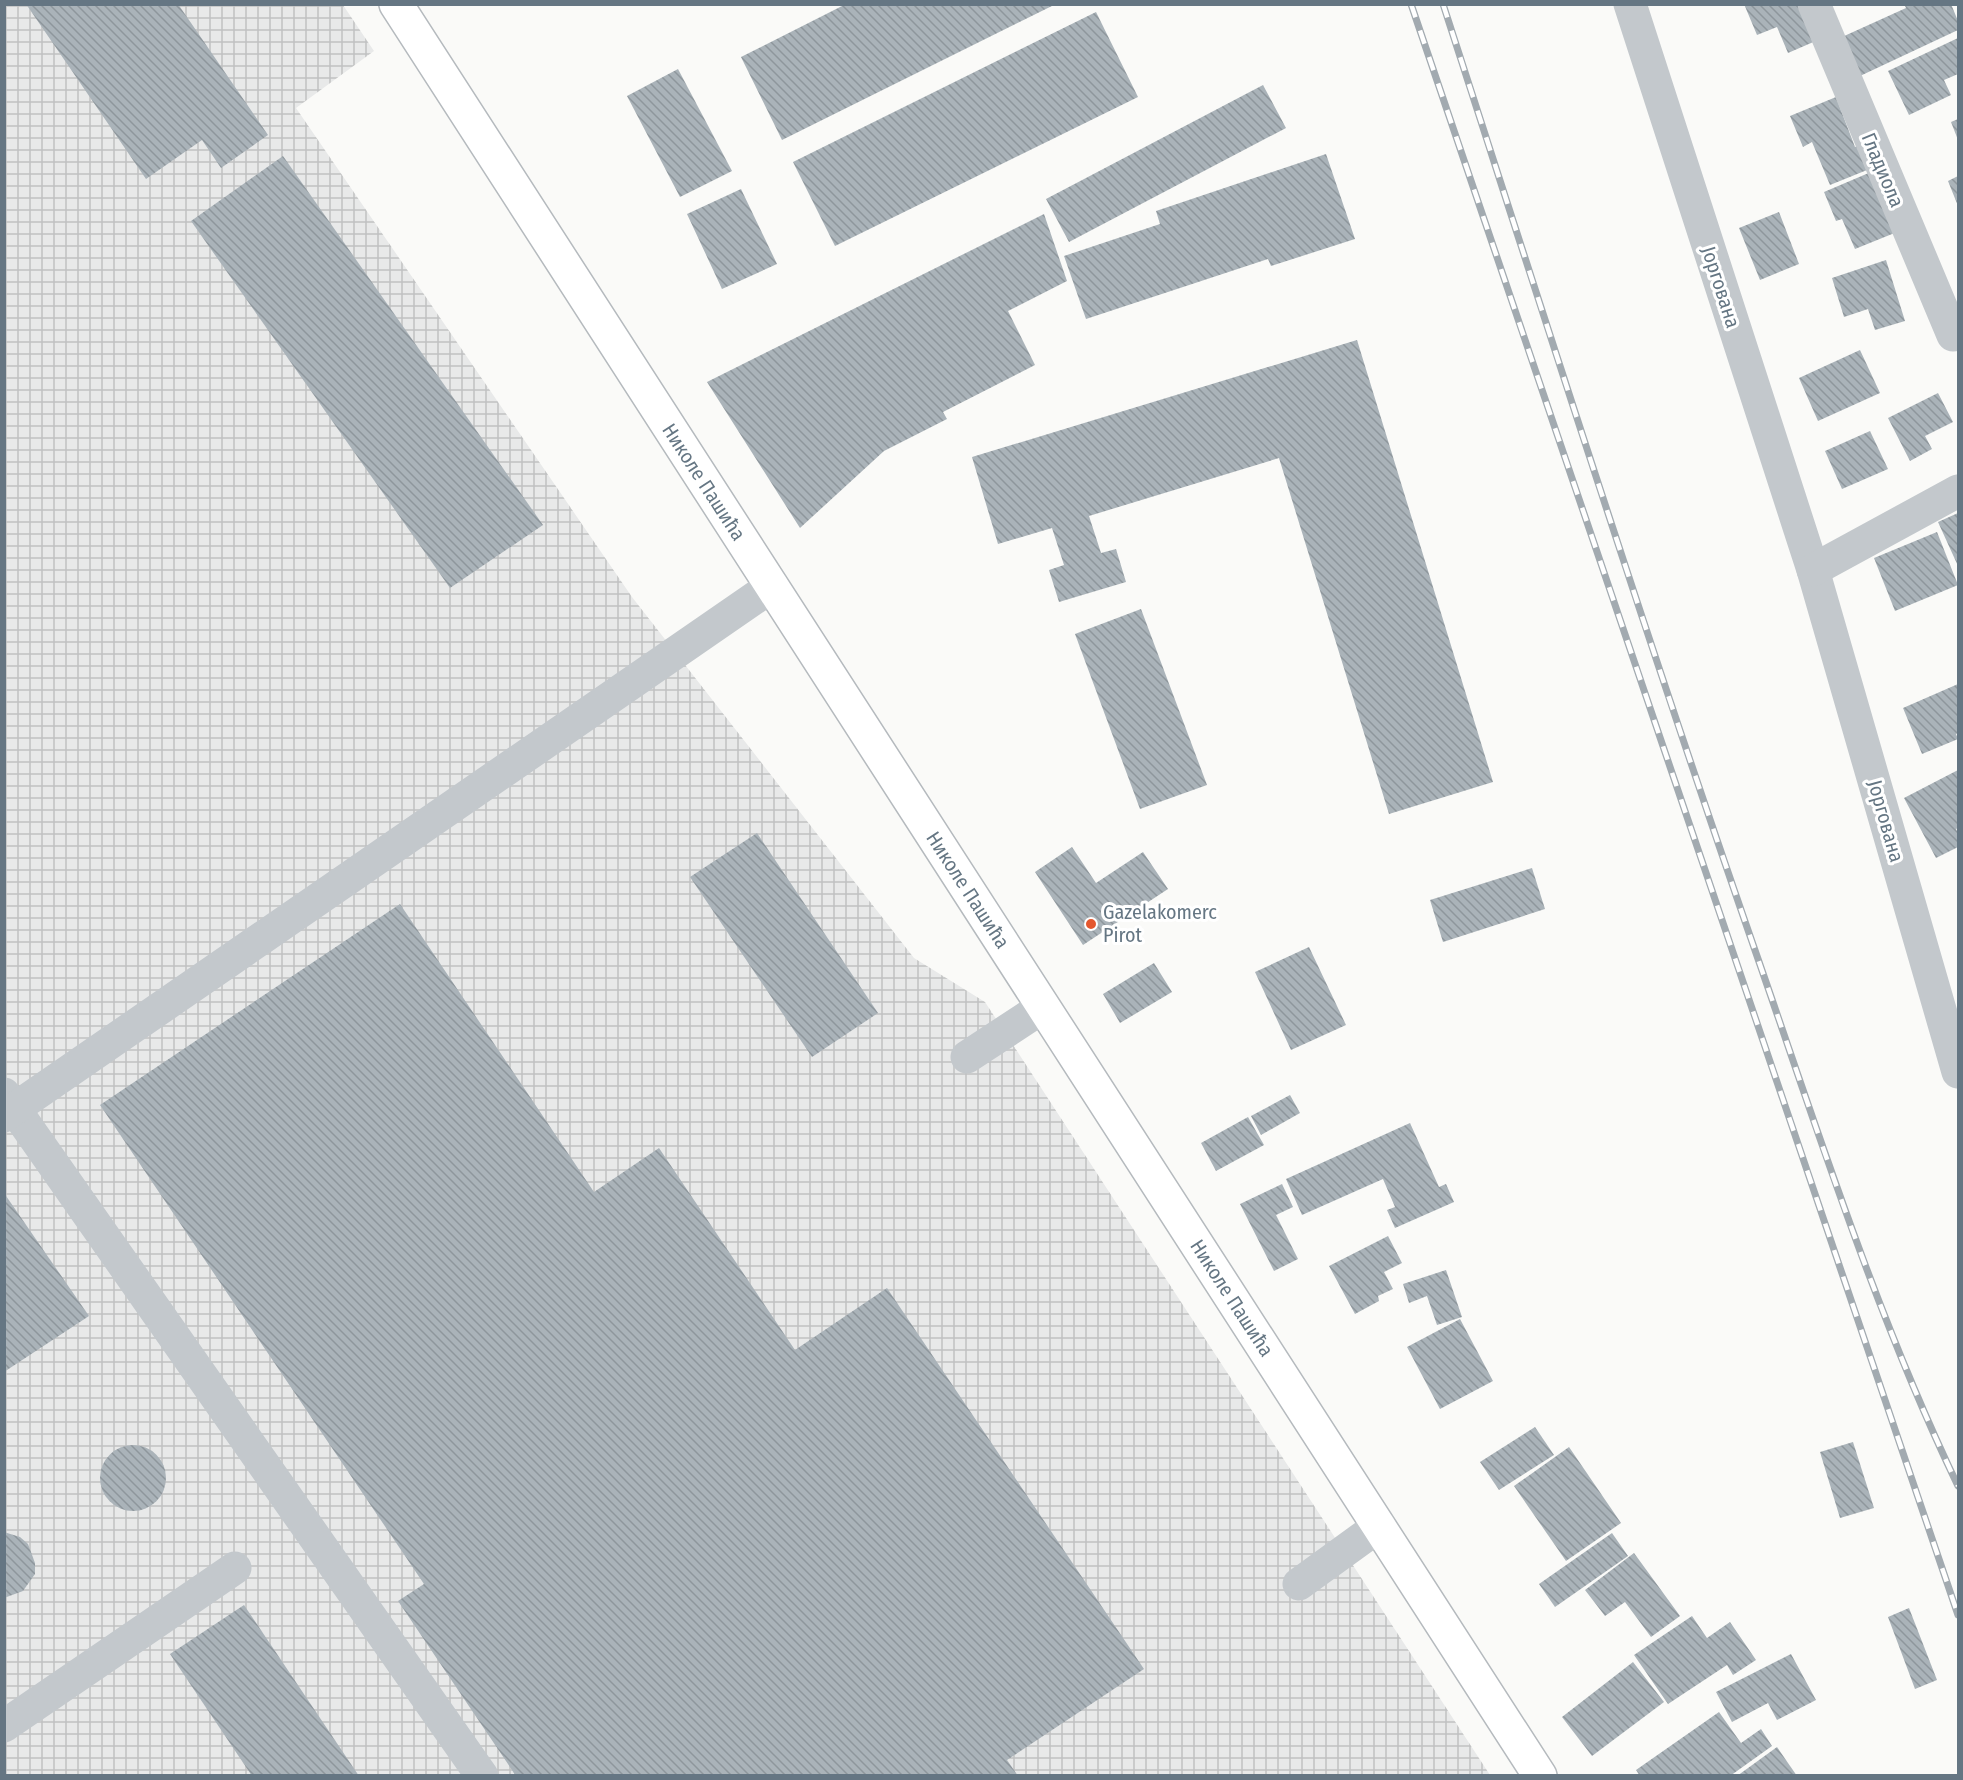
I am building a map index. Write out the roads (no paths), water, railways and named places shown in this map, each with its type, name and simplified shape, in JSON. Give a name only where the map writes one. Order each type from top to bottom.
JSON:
[{"type":"main road","name":"Николе Пашића","points":[[396,4],[1540,1776]]},
{"type":"street","name":"Гладиола","points":[[1814,4],[1953,335]]},
{"type":"street","name":"Јоргована","points":[[1639,8],[1813,570],[1959,1072]]},
{"type":"street","points":[[1813,570],[1959,491]]},
{"type":"street","points":[[482,1776],[8,1106],[772,586]]},
{"type":"street","points":[[967,1057],[1043,1007]]},
{"type":"street","points":[[1299,1584],[1378,1526]]},
{"type":"street","points":[[4,1726],[235,1568]]},
{"type":"railway","points":[[1411,4],[1958,1615]]},
{"type":"railway","points":[[1443,4],[1636,600],[1826,1157],[1901,1356],[1958,1486]]},
{"type":"place","name":"Gazelakomerc Pirot","points":[[1091,924]]}]
